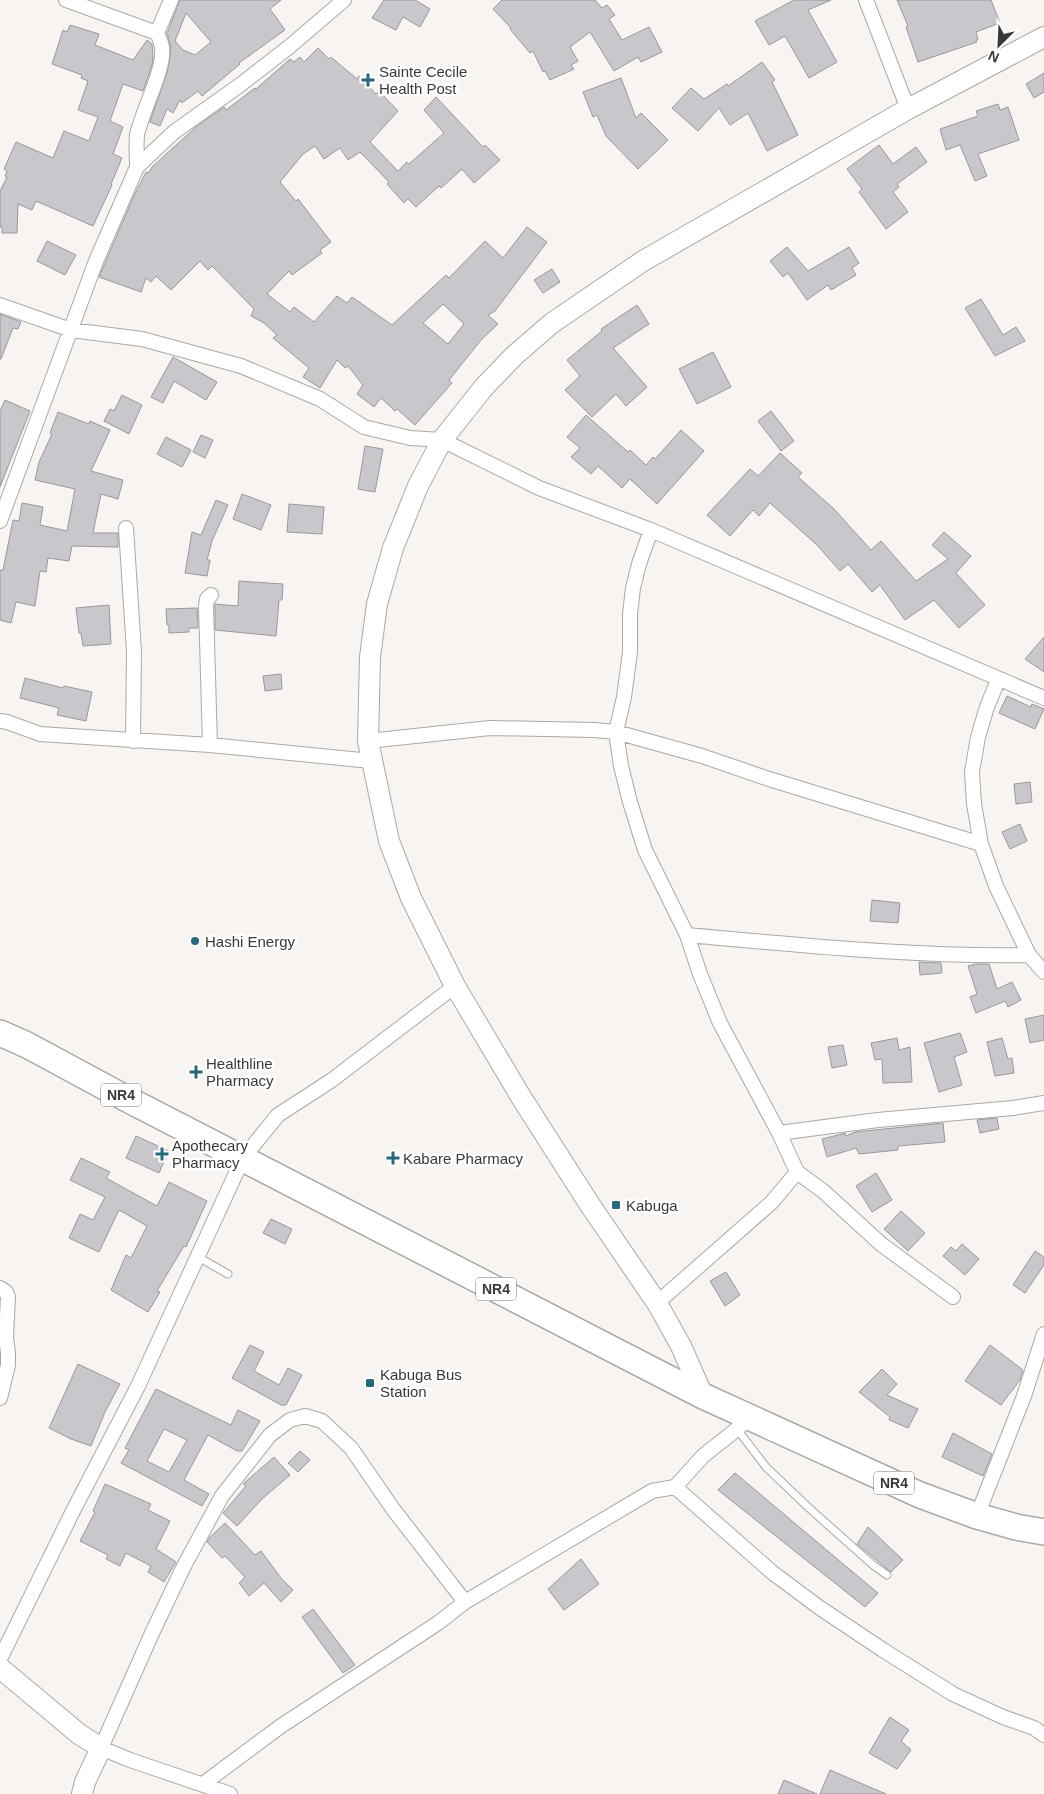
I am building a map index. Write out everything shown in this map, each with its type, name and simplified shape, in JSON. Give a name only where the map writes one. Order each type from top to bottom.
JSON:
[{"type":"highway","name":"NR4","points":[[0,1033],[27,1045],[703,1396],[743,1423],[920,1495],[977,1516],[1016,1527],[1044,1532]]},
{"type":"street","points":[[66,0],[157,33]]},
{"type":"street","points":[[137,167],[137,137],[157,76],[163,50],[157,33],[171,0]]},
{"type":"street","points":[[0,521],[96,261],[137,167],[174,132],[240,85],[344,0]]},
{"type":"street","points":[[866,0],[908,109]]},
{"type":"street","points":[[703,1396],[680,1346],[657,1303],[569,1171],[454,986],[411,898],[389,840],[368,741],[370,658],[377,604],[393,548],[418,486],[442,440],[484,387],[515,355],[552,322],[643,261],[908,109],[1044,37]]},
{"type":"street","points":[[0,306],[71,330],[142,339],[241,366],[320,399],[364,427],[410,438],[442,440],[539,488],[651,530],[998,680],[1044,698]]},
{"type":"street","points":[[126,528],[134,652],[133,741]]},
{"type":"street","points":[[651,530],[633,588],[630,614],[630,652],[624,697],[616,732],[620,766],[645,850],[687,935],[700,974],[720,1023],[779,1133],[797,1172],[823,1190],[881,1244],[953,1297]]},
{"type":"street","points":[[210,745],[206,606],[207,599],[212,595]]},
{"type":"street","points":[[998,680],[978,737],[972,772],[974,804],[981,844],[1007,912],[1029,955],[1044,972]]},
{"type":"street","points":[[0,721],[40,734],[210,745],[372,761]]},
{"type":"street","points":[[368,741],[490,728],[616,732],[702,756],[769,779],[981,844]]},
{"type":"street","points":[[687,935],[904,954],[1029,955]]},
{"type":"street","points":[[0,1659],[73,1511],[138,1386],[243,1158],[278,1114],[332,1080],[454,986]]},
{"type":"street","points":[[779,1133],[878,1120],[1013,1108],[1044,1103]]},
{"type":"street","points":[[657,1303],[772,1202],[797,1172]]},
{"type":"street","points":[[0,1288],[6,1292],[8,1297],[6,1337],[8,1365],[0,1398]]},
{"type":"street","points":[[977,1516],[1024,1396],[1044,1334]]},
{"type":"street","points":[[82,1794],[85,1782],[160,1615],[222,1496],[270,1435],[290,1420],[305,1416],[322,1421],[351,1448],[393,1509],[466,1602]]},
{"type":"street","points":[[204,1784],[281,1726],[562,1539],[652,1491],[675,1487],[703,1456],[743,1423]]},
{"type":"street","points":[[675,1487],[773,1573],[867,1640],[953,1694],[1002,1717],[1034,1728],[1044,1735]]},
{"type":"street","points":[[0,1668],[79,1734],[101,1748],[130,1760],[230,1794]]},
{"type":"lane","points":[[198,1257],[228,1274]]},
{"type":"lane","points":[[743,1423],[766,1467],[860,1554],[887,1575]]},
{"type":"building","points":[[180,0],[281,0],[270,9],[285,30],[239,63],[202,96],[198,91],[182,103],[180,100],[173,113],[167,109],[160,126],[150,122],[168,69],[171,47],[167,33]],"holes":[[[186,13],[211,42],[195,55],[183,50],[175,41]]]},
{"type":"building","points":[[384,0],[415,0],[430,9],[420,27],[403,17],[396,30],[372,18]]},
{"type":"building","points":[[502,0],[595,0],[602,8],[607,5],[615,15],[609,19],[622,40],[649,27],[662,52],[641,62],[638,57],[614,71],[590,32],[570,47],[578,61],[571,65],[574,69],[550,80],[545,71],[543,72],[533,51],[530,53],[511,28],[493,9]]},
{"type":"building","points":[[794,0],[831,0],[808,10],[837,62],[809,78],[785,36],[769,45],[755,21]]},
{"type":"building","points":[[897,0],[991,0],[1000,23],[976,32],[977,42],[918,62],[906,27],[908,26]]},
{"type":"building","points":[[70,25],[99,34],[95,45],[133,60],[147,40],[152,44],[152,65],[143,91],[123,84],[110,121],[123,127],[113,154],[122,158],[93,226],[36,201],[32,210],[18,204],[17,233],[2,233],[2,227],[0,227],[0,191],[7,177],[5,176],[7,171],[4,169],[16,142],[53,158],[64,131],[89,141],[98,117],[78,110],[88,81],[81,78],[82,75],[52,64],[63,30],[67,32]]},
{"type":"building","points":[[318,48],[329,59],[331,57],[357,79],[359,76],[376,94],[379,91],[398,111],[370,142],[398,171],[407,162],[409,164],[444,133],[424,110],[436,97],[483,147],[485,145],[500,160],[474,183],[462,169],[441,188],[439,186],[416,207],[408,199],[404,203],[387,184],[389,182],[360,152],[348,160],[340,148],[324,159],[315,146],[303,154],[280,182],[296,201],[298,199],[331,242],[320,250],[322,253],[292,275],[289,271],[267,294],[290,312],[294,307],[314,322],[337,296],[347,303],[352,297],[392,325],[446,275],[449,278],[485,241],[503,258],[527,227],[547,242],[495,311],[488,315],[498,324],[481,340],[449,380],[452,383],[415,425],[381,398],[374,407],[357,394],[363,385],[348,366],[345,368],[337,360],[320,388],[303,377],[309,368],[273,338],[277,335],[264,323],[251,316],[254,309],[212,266],[208,270],[200,261],[171,290],[156,276],[151,282],[146,278],[141,292],[99,277],[146,172],[148,173],[153,166],[196,127],[224,107],[226,110],[256,89],[290,59],[294,62],[300,57],[304,62]],"holes":[[[443,304],[464,324],[448,344],[423,323]]]},
{"type":"building","points":[[762,62],[775,80],[772,82],[798,135],[767,151],[748,113],[730,125],[719,108],[698,131],[672,108],[691,88],[704,99],[727,84],[728,86]]},
{"type":"building","points":[[1044,73],[1044,92],[1034,98],[1026,84]]},
{"type":"building","points":[[621,78],[636,118],[641,113],[668,140],[638,169],[606,136],[597,115],[593,117],[583,92]]},
{"type":"building","points":[[998,104],[1000,110],[1008,107],[1019,140],[978,154],[987,176],[975,181],[960,145],[946,150],[940,129],[978,116],[976,111]]},
{"type":"building","points":[[879,145],[893,164],[916,147],[927,162],[897,184],[899,187],[893,192],[908,212],[886,229],[859,192],[862,189],[847,169]]},
{"type":"building","points":[[47,241],[76,255],[65,275],[37,261]]},
{"type":"building","points":[[787,247],[808,271],[849,247],[859,263],[852,268],[856,275],[831,290],[828,285],[807,300],[788,273],[783,277],[770,261]]},
{"type":"building","points":[[552,269],[560,282],[543,293],[534,280]]},
{"type":"building","points":[[981,299],[1003,335],[1016,327],[1025,341],[995,356],[965,308]]},
{"type":"building","points":[[637,305],[649,324],[613,348],[647,387],[626,406],[616,394],[592,417],[565,390],[580,376],[567,360],[602,331],[601,329]]},
{"type":"building","points":[[0,314],[21,322],[18,329],[13,328],[1,359],[0,359]]},
{"type":"building","points":[[713,352],[731,387],[697,404],[679,369]]},
{"type":"building","points":[[173,357],[217,382],[206,400],[174,381],[163,403],[151,397]]},
{"type":"building","points":[[122,395],[142,405],[129,434],[104,421],[110,409],[114,411]]},
{"type":"building","points":[[5,400],[30,411],[0,487],[0,411]]},
{"type":"building","points":[[771,411],[794,441],[781,451],[758,421]]},
{"type":"building","points":[[58,412],[89,424],[90,421],[110,430],[91,471],[123,480],[118,499],[101,494],[93,533],[118,533],[118,547],[72,546],[69,561],[48,558],[46,572],[40,571],[35,606],[16,602],[11,623],[0,620],[0,570],[3,570],[13,520],[19,521],[22,503],[43,507],[40,525],[67,531],[75,489],[35,480],[39,462],[52,434],[50,433]]},
{"type":"building","points":[[586,415],[628,452],[630,450],[646,465],[653,457],[655,459],[681,430],[704,451],[657,504],[630,479],[622,488],[598,466],[591,474],[571,457],[580,448],[567,437]]},
{"type":"building","points":[[201,435],[213,440],[205,458],[193,452]]},
{"type":"building","points":[[166,437],[191,450],[182,467],[157,454]]},
{"type":"building","points":[[365,446],[383,449],[375,492],[358,489]]},
{"type":"building","points":[[780,453],[802,473],[798,477],[834,509],[871,550],[881,541],[916,581],[948,559],[932,545],[944,532],[971,556],[956,573],[985,605],[959,628],[934,600],[905,620],[880,585],[872,592],[848,564],[840,571],[817,545],[770,503],[759,516],[753,510],[730,536],[707,515],[750,469],[758,476]]},
{"type":"building","points":[[242,494],[271,505],[261,530],[233,519]]},
{"type":"building","points":[[216,500],[228,505],[212,541],[207,560],[210,560],[207,576],[185,573],[192,532],[201,535]]},
{"type":"building","points":[[289,504],[324,507],[322,534],[287,532]]},
{"type":"building","points":[[239,581],[283,584],[282,600],[279,600],[276,636],[215,630],[215,604],[238,606]]},
{"type":"building","points":[[109,605],[111,644],[83,646],[81,633],[79,633],[76,608]]},
{"type":"building","points":[[197,608],[198,628],[189,628],[189,632],[169,633],[166,609]]},
{"type":"building","points":[[1044,637],[1044,672],[1025,659]]},
{"type":"building","points":[[281,674],[282,689],[265,691],[263,676]]},
{"type":"building","points":[[25,678],[63,688],[64,686],[92,692],[86,721],[57,715],[59,708],[20,698]]},
{"type":"building","points":[[1007,696],[1031,707],[1032,704],[1044,709],[1035,729],[999,713]]},
{"type":"building","points":[[1030,782],[1032,802],[1016,804],[1014,784]]},
{"type":"building","points":[[1020,824],[1027,841],[1010,849],[1002,832]]},
{"type":"building","points":[[872,900],[900,903],[898,923],[870,921]]},
{"type":"building","points":[[919,962],[941,963],[942,973],[920,975]]},
{"type":"building","points":[[989,964],[997,989],[1012,982],[1021,1000],[1008,1007],[1005,1001],[976,1013],[970,997],[977,994],[968,966]]},
{"type":"building","points":[[1044,1015],[1044,1040],[1030,1043],[1025,1019]]},
{"type":"building","points":[[960,1033],[967,1052],[954,1057],[962,1085],[939,1092],[924,1043]]},
{"type":"building","points":[[897,1038],[899,1050],[910,1047],[912,1082],[883,1083],[882,1059],[875,1060],[871,1043]]},
{"type":"building","points":[[1002,1038],[1008,1059],[1012,1058],[1014,1073],[995,1076],[987,1042]]},
{"type":"building","points":[[843,1045],[847,1065],[832,1068],[828,1047]]},
{"type":"building","points":[[997,1118],[999,1129],[980,1133],[977,1120]]},
{"type":"building","points":[[943,1123],[945,1142],[898,1146],[898,1150],[859,1154],[856,1148],[827,1157],[822,1139],[845,1133],[846,1136],[855,1132]]},
{"type":"building","points":[[136,1136],[169,1151],[159,1173],[126,1158]]},
{"type":"building","points":[[81,1158],[110,1172],[106,1178],[157,1206],[169,1182],[207,1201],[186,1247],[184,1246],[157,1291],[160,1292],[148,1312],[111,1290],[126,1255],[131,1258],[147,1226],[119,1210],[99,1252],[69,1238],[80,1214],[93,1220],[105,1197],[70,1180]]},
{"type":"building","points":[[876,1173],[892,1200],[872,1212],[856,1186]]},
{"type":"building","points":[[901,1211],[925,1233],[908,1251],[884,1229]]},
{"type":"building","points":[[271,1219],[292,1229],[285,1244],[263,1233]]},
{"type":"building","points":[[962,1244],[979,1259],[965,1275],[943,1256],[951,1247],[956,1251]]},
{"type":"building","points":[[1035,1251],[1044,1257],[1044,1265],[1025,1293],[1013,1285]]},
{"type":"building","points":[[726,1272],[740,1295],[725,1306],[710,1281]]},
{"type":"building","points":[[250,1345],[264,1352],[254,1371],[279,1385],[288,1368],[302,1375],[286,1405],[281,1405],[232,1378]]},
{"type":"building","points":[[990,1345],[1023,1370],[1020,1380],[1001,1405],[965,1381]]},
{"type":"building","points":[[78,1364],[120,1384],[105,1412],[91,1446],[49,1428]]},
{"type":"building","points":[[882,1369],[897,1384],[887,1395],[918,1409],[908,1428],[889,1420],[890,1417],[859,1392]]},
{"type":"building","points":[[156,1389],[231,1425],[238,1410],[260,1421],[242,1451],[237,1451],[208,1435],[184,1480],[209,1494],[202,1506],[121,1463],[129,1450],[125,1448]],"holes":[[[164,1429],[187,1440],[169,1472],[147,1461]]]},
{"type":"building","points":[[953,1433],[992,1454],[983,1476],[942,1457]]},
{"type":"building","points":[[300,1451],[310,1460],[298,1472],[288,1463]]},
{"type":"building","points":[[274,1457],[290,1475],[262,1499],[237,1526],[223,1513],[246,1486],[243,1484]]},
{"type":"building","points":[[735,1473],[878,1593],[865,1607],[718,1490]]},
{"type":"building","points":[[105,1484],[151,1504],[148,1510],[170,1521],[156,1549],[176,1562],[164,1582],[148,1572],[151,1566],[126,1553],[120,1566],[106,1559],[108,1555],[80,1541],[95,1512],[93,1511]]},
{"type":"building","points":[[225,1523],[255,1555],[261,1551],[281,1578],[293,1590],[281,1602],[264,1583],[249,1596],[239,1583],[245,1577],[225,1556],[222,1558],[207,1542]]},
{"type":"building","points":[[868,1527],[903,1560],[891,1572],[857,1544]]},
{"type":"building","points":[[581,1559],[599,1584],[564,1610],[548,1589]]},
{"type":"building","points":[[313,1609],[355,1665],[343,1673],[302,1617]]},
{"type":"building","points":[[890,1717],[909,1730],[901,1741],[911,1750],[897,1769],[869,1753]]},
{"type":"building","points":[[830,1770],[886,1794],[820,1794]]},
{"type":"building","points":[[784,1780],[817,1794],[778,1794]]},
{"type":"place","name":"Sainte Cecile Health Post","points":[[368,80]]},
{"type":"place","name":"Hashi Energy","points":[[195,941]]},
{"type":"place","name":"Healthline Pharmacy","points":[[196,1072]]},
{"type":"place","name":"Apothecary Pharmacy","points":[[162,1154]]},
{"type":"place","name":"Kabare Pharmacy","points":[[393,1158]]},
{"type":"place","name":"Kabuga","points":[[616,1205]]},
{"type":"place","name":"Kabuga Bus Station","points":[[370,1383]]}]
